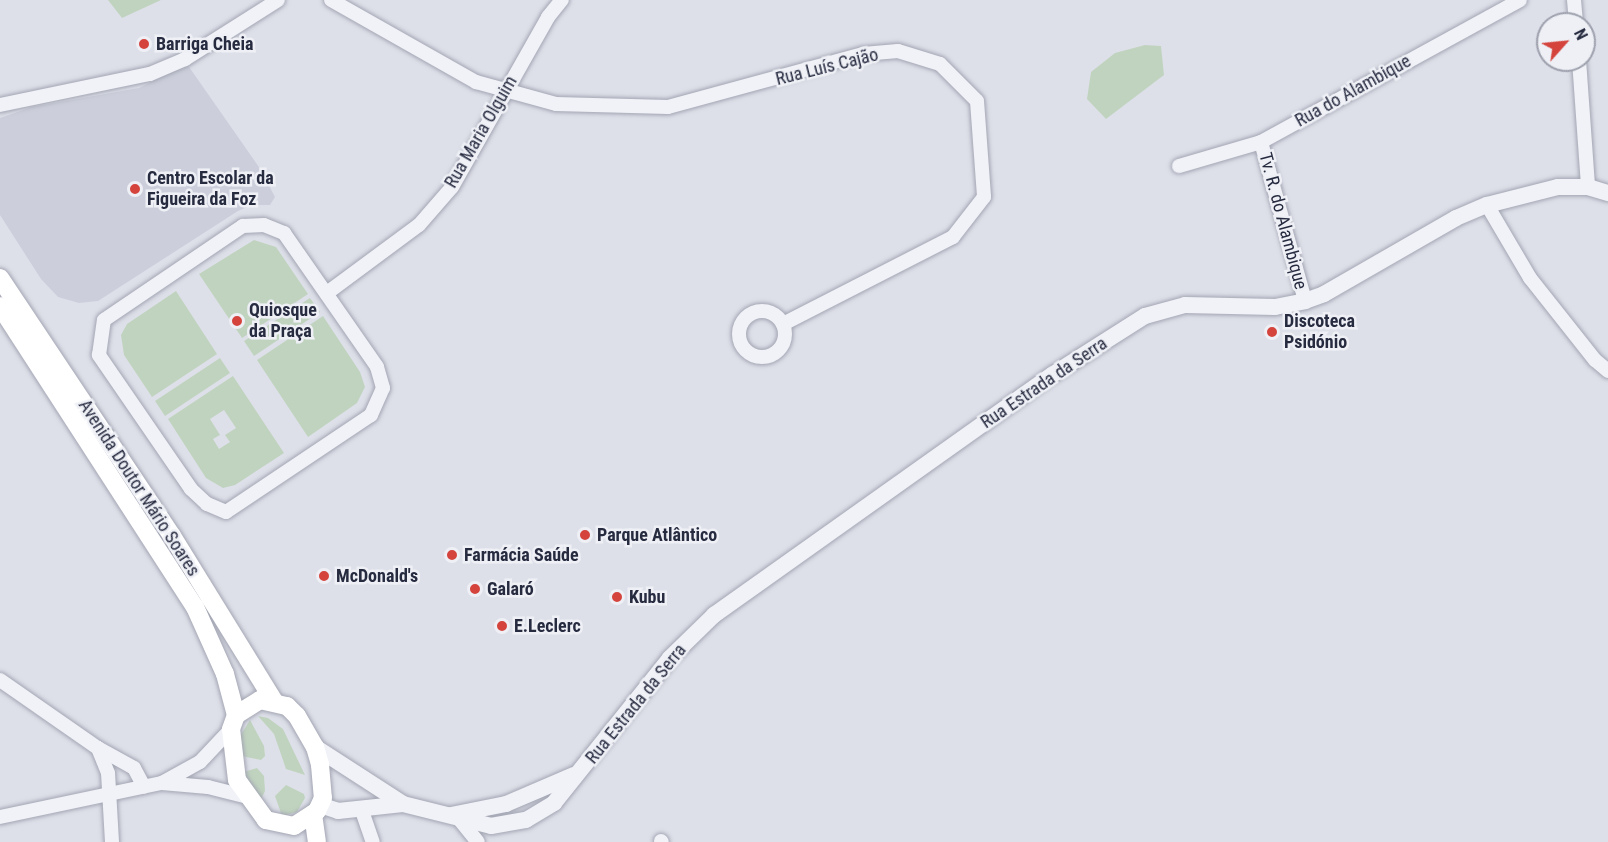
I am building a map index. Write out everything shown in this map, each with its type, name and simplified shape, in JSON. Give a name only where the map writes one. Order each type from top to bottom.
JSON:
[{"type":"main road","name":"Avenida Doutor Mário Soares","points":[[0,278],[172,536],[274,700]]},
{"type":"main road","name":"Avenida Doutor Mário Soares","points":[[0,308],[195,607],[225,674],[233,722]]},
{"type":"main road","points":[[282,842],[267,820],[245,795],[232,761],[233,722],[253,703],[274,700],[297,716],[315,747],[323,783],[317,809],[317,842]]},
{"type":"main road","points":[[267,820],[294,826],[317,809]]},
{"type":"street","points":[[0,105],[150,74],[185,58],[278,0]]},
{"type":"street","name":"Rua Luís Cajão","points":[[331,0],[476,82],[506,88],[555,104],[668,107],[863,54],[898,51],[940,64],[977,101],[984,197],[953,237],[783,324]]},
{"type":"street","name":"Rua Maria Olguim","points":[[327,293],[418,225],[439,202],[479,142],[506,88],[548,17],[562,0]]},
{"type":"street","name":"Rua do Alambique","points":[[1179,166],[1261,142],[1520,0]]},
{"type":"street","points":[[1580,72],[1588,187]]},
{"type":"street","name":"Tv. R. do Alambique","points":[[1261,142],[1305,301]]},
{"type":"street","name":"Rua Estrada da Serra","points":[[403,804],[455,818],[506,804],[577,774],[670,658],[714,615],[1052,375],[1145,316],[1185,305],[1275,307],[1305,301],[1324,294],[1456,218],[1487,205],[1558,187],[1588,187],[1608,193]]},
{"type":"street","points":[[1487,205],[1530,278],[1594,360],[1608,371]]},
{"type":"street","points":[[264,225],[284,233],[327,293],[377,367],[383,388],[371,415],[226,512],[207,504],[191,489],[99,355],[104,320],[243,226],[264,225]]},
{"type":"street","points":[[0,680],[98,748],[134,768],[144,787]]},
{"type":"street","points":[[0,817],[162,783],[200,762],[233,722]]},
{"type":"street","points":[[315,747],[403,804]]},
{"type":"street","points":[[98,748],[108,772],[112,842]]},
{"type":"street","points":[[162,783],[208,787],[245,795]]},
{"type":"street","points":[[317,809],[338,811],[403,804]]},
{"type":"street","points":[[361,808],[374,842]]},
{"type":"street","points":[[455,818],[478,842]]},
{"type":"shaded area","name":"Centro Escolar da Figueira da Foz","points":[[187,64],[261,170],[275,197],[270,205],[252,205],[238,211],[98,301],[79,303],[58,297],[41,279],[0,215],[0,118],[32,107],[139,88]]},
{"type":"green space","points":[[108,0],[161,0],[122,18]]},
{"type":"green space","points":[[1145,45],[1161,46],[1164,75],[1106,119],[1087,99],[1091,72],[1115,53]]},
{"type":"green space","points":[[254,240],[276,247],[308,294],[242,338],[199,274]]},
{"type":"green space","points":[[176,291],[217,354],[152,397],[124,355],[121,335],[127,324]]},
{"type":"green space","points":[[310,298],[320,312],[254,356],[244,341]]},
{"type":"green space","points":[[323,316],[360,372],[365,387],[357,403],[308,437],[257,360]]},
{"type":"green space","points":[[220,358],[230,373],[165,416],[155,401]]},
{"type":"green space","points":[[233,376],[284,453],[235,485],[223,488],[206,478],[168,419]],"holes":[[[224,410],[236,428],[225,435],[230,442],[219,449],[213,439],[220,435],[210,419]]]},
{"type":"green space","points":[[258,716],[268,718],[283,729],[305,775],[286,769],[274,734]]},
{"type":"green space","points":[[250,720],[264,746],[265,756],[261,760],[241,756],[240,736]]},
{"type":"green space","points":[[257,768],[264,776],[265,791],[260,801],[244,772]]},
{"type":"green space","points":[[286,785],[304,794],[305,798],[297,812],[282,816],[275,796]]},
{"type":"place","name":"Barriga Cheia","points":[[144,44]]},
{"type":"place","name":"Centro Escolar da Figueira da Foz","points":[[135,189]]},
{"type":"place","name":"Quiosque da Praça","points":[[237,321]]},
{"type":"place","name":"Discoteca Psidónio","points":[[1272,332]]},
{"type":"place","name":"Parque Atlântico","points":[[585,535]]},
{"type":"place","name":"Farmácia Saúde","points":[[452,555]]},
{"type":"place","name":"McDonald's","points":[[324,576]]},
{"type":"place","name":"Galaró","points":[[475,589]]},
{"type":"place","name":"Kubu","points":[[617,597]]},
{"type":"place","name":"E.Leclerc","points":[[502,626]]}]
